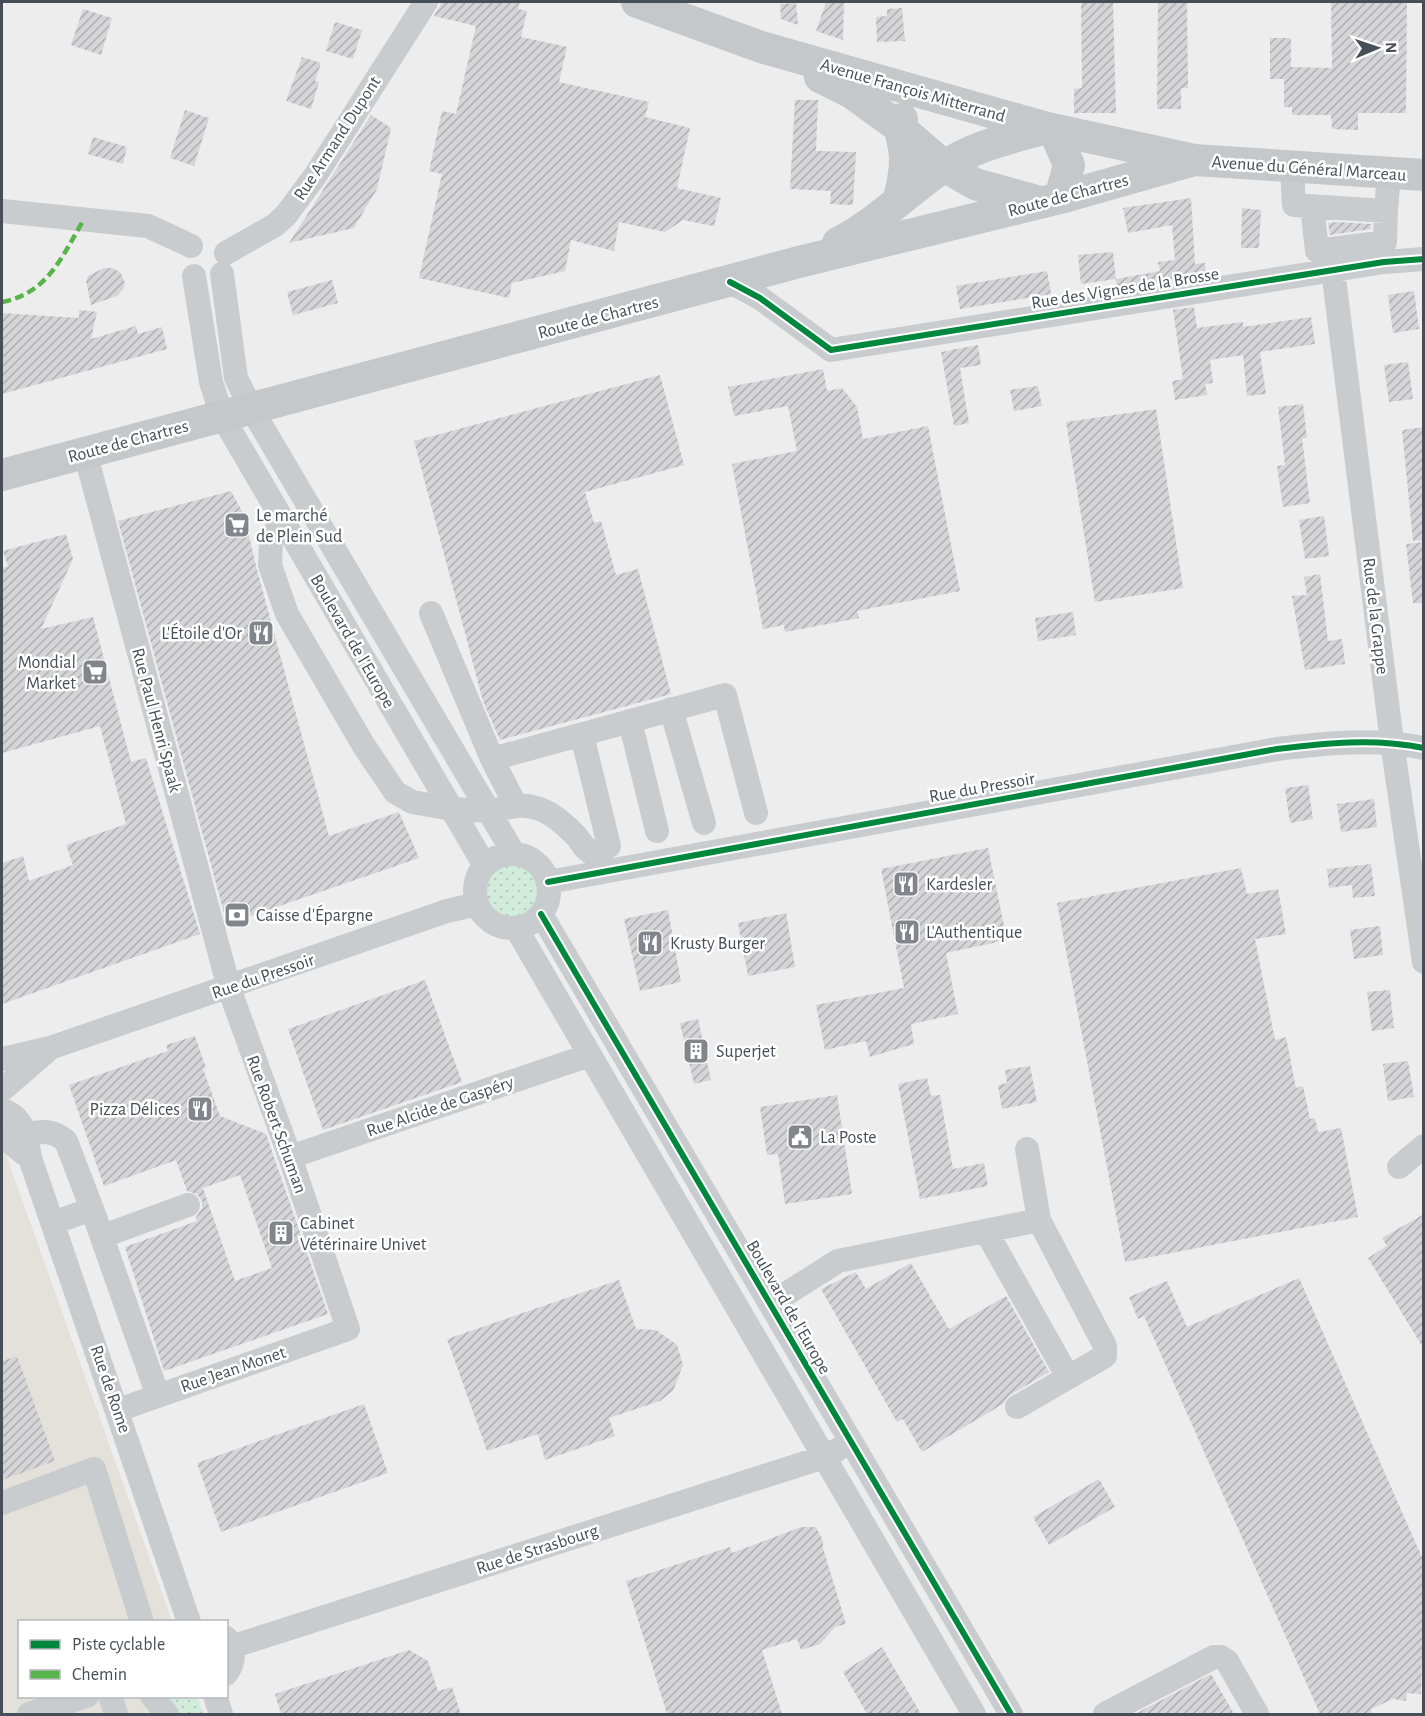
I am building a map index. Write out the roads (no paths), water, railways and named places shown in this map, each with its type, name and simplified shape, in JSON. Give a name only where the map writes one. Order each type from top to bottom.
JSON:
[{"type":"main road","name":"Avenue François Mitterrand","points":[[637,2],[761,47],[925,94],[1051,129],[1194,160]]},
{"type":"main road","points":[[761,47],[852,93],[900,127],[944,166],[975,184],[1051,200],[1070,165],[1051,129],[980,147],[944,166],[860,230],[799,262]]},
{"type":"main road","points":[[898,202],[904,180],[905,156],[900,127],[904,107],[925,94]]},
{"type":"main road","name":"Avenue du Général Marceau","points":[[1194,160],[1424,175]]},
{"type":"main road","name":"Route de Chartres","points":[[2,475],[799,262],[1051,200],[1194,160]]},
{"type":"street","name":"Rue Armand Dupont","points":[[224,263],[286,215],[315,176],[426,2]]},
{"type":"street","points":[[1292,167],[1293,205],[1386,211]]},
{"type":"street","points":[[1319,206],[1317,251],[1331,259],[1359,246],[1385,242],[1389,173]]},
{"type":"street","points":[[1355,208],[1359,246]]},
{"type":"street","points":[[2,211],[148,226],[191,246]]},
{"type":"street","points":[[201,240],[214,240],[224,263],[236,378],[236,412],[211,382],[194,276],[186,258],[191,246],[201,240]]},
{"type":"street","name":"Rue des Vignes de la Brosse","points":[[730,282],[760,298],[831,350],[1331,259],[1384,262],[1424,259]]},
{"type":"street","name":"Rue de la Grappe","points":[[1331,259],[1392,742],[1424,962]]},
{"type":"street","points":[[194,276],[211,280],[224,263]]},
{"type":"street","name":"Boulevard de l'Europe","points":[[236,412],[282,519],[485,866]]},
{"type":"street","name":"Boulevard de l'Europe","points":[[236,412],[332,546],[514,854]]},
{"type":"street","name":"Rue Paul Henri Spaak","points":[[85,452],[229,988]]},
{"type":"street","points":[[282,519],[271,539],[270,565],[287,614],[352,726],[395,792],[412,802],[452,809],[490,811],[532,804],[550,814],[577,838],[585,850],[593,853],[609,846],[582,735]]},
{"type":"street","points":[[306,561],[332,546]]},
{"type":"street","points":[[431,613],[492,759],[516,806]]},
{"type":"street","points":[[492,759],[722,694],[728,697],[756,813]]},
{"type":"street","points":[[671,709],[704,823]]},
{"type":"street","points":[[630,721],[657,831]]},
{"type":"street","name":"Rue du Pressoir","points":[[548,882],[1276,749],[1332,742],[1392,742],[1424,748]]},
{"type":"street","points":[[514,854],[536,863],[548,882],[549,893],[541,914],[534,921],[516,928],[492,923],[477,904],[476,884],[485,866],[493,859],[514,854]]},
{"type":"street","name":"Rue du Pressoir","points":[[2,1059],[50,1048],[447,911],[477,904]]},
{"type":"street","name":"Boulevard de l'Europe","points":[[541,914],[1011,1714]]},
{"type":"street","points":[[516,928],[974,1714]]},
{"type":"street","name":"Rue Robert Schuman","points":[[229,988],[290,1157],[348,1329]]},
{"type":"street","name":"Rue du Pressoir","points":[[2,1090],[50,1048]]},
{"type":"street","name":"Rue Alcide de Gaspéry","points":[[290,1157],[590,1054]]},
{"type":"street","points":[[2,1110],[10,1113],[27,1134],[45,1131],[57,1134],[66,1141],[103,1236],[158,1396]]},
{"type":"street","name":"Rue de Rome","points":[[27,1134],[30,1158],[188,1620]]},
{"type":"street","points":[[2,1136],[30,1158]]},
{"type":"street","points":[[1399,1167],[1424,1146]]},
{"type":"street","points":[[1017,1407],[1105,1356],[1105,1346],[1039,1220],[1027,1149]]},
{"type":"street","points":[[103,1236],[188,1205]]},
{"type":"street","points":[[53,1223],[92,1209]]},
{"type":"street","points":[[770,1304],[838,1261],[1039,1220]]},
{"type":"street","points":[[986,1231],[1068,1377]]},
{"type":"street","name":"Rue Jean Monet","points":[[118,1410],[348,1329]]},
{"type":"street","name":"Rue de Strasbourg","points":[[229,1642],[824,1457],[851,1443]]},
{"type":"street","points":[[2,1503],[94,1469],[141,1620]]},
{"type":"street","points":[[228,1670],[233,1660],[229,1642]]},
{"type":"street","points":[[1105,1714],[1214,1657],[1221,1657],[1227,1661],[1257,1714]]},
{"type":"street","points":[[29,1714],[81,1698]]},
{"type":"street","points":[[111,1698],[116,1714]]},
{"type":"street","points":[[154,1698],[167,1714]]},
{"type":"street","points":[[216,1698],[221,1714]]},
{"type":"place","name":"Le marché de Plein Sud","points":[[237,525]]},
{"type":"place","name":"L'Étoile d'Or","points":[[261,633]]},
{"type":"place","name":"Mondial Market","points":[[95,672]]},
{"type":"place","name":"Kardesler","points":[[906,884]]},
{"type":"place","name":"Caisse d'Épargne","points":[[237,915]]},
{"type":"place","name":"L'Authentique","points":[[907,932]]},
{"type":"place","name":"Krusty Burger","points":[[650,943]]},
{"type":"place","name":"Superjet","points":[[696,1051]]},
{"type":"place","name":"Pizza Délices","points":[[200,1109]]},
{"type":"place","name":"La Poste","points":[[800,1137]]},
{"type":"place","name":"Cabinet Vétérinaire Univet","points":[[281,1233]]}]
